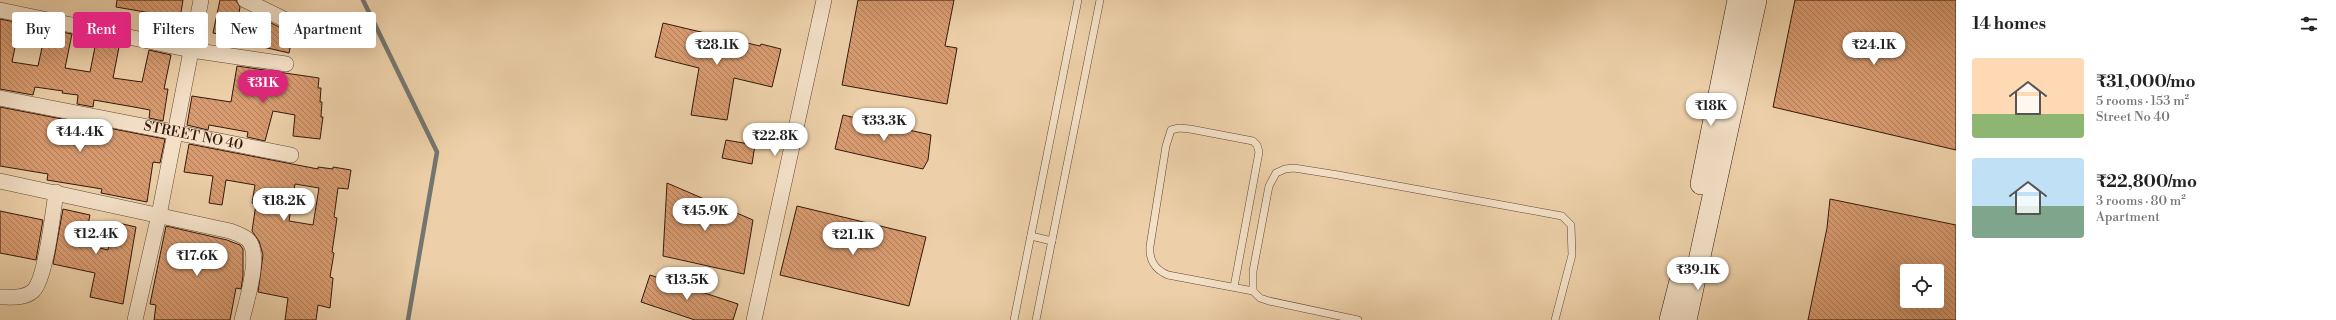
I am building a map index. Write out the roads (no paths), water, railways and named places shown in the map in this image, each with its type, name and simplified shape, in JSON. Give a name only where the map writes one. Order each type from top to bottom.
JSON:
[{"type":"main road","points":[[1686,320],[1692,259],[1738,0]]},
{"type":"main road","points":[[1678,320],[1756,0]]},
{"type":"main road","points":[[1670,320],[1692,259]]},
{"type":"street","points":[[135,320],[159,215],[201,0]]},
{"type":"street","points":[[244,0],[279,17]]},
{"type":"street","points":[[754,320],[824,0]]},
{"type":"street","points":[[0,10],[191,50],[286,64]]},
{"type":"street","name":"STREET NO 40","points":[[0,98],[291,155]]},
{"type":"street","points":[[0,181],[230,231],[247,239],[254,252],[253,271],[242,320]]},
{"type":"street","points":[[0,297],[21,297],[33,291],[41,279],[56,192]]},
{"type":"lane","points":[[1014,320],[1078,0]]},
{"type":"lane","points":[[1036,320],[1100,0]]},
{"type":"lane","points":[[1234,287],[1259,152],[1257,145],[1253,141],[1190,129],[1179,128],[1171,130],[1166,146],[1150,246],[1151,260],[1161,272],[1253,291],[1260,298],[1269,301],[1358,320]]},
{"type":"lane","points":[[1253,291],[1253,271],[1269,186],[1276,174],[1285,169],[1294,168],[1562,216],[1571,225],[1573,242],[1572,255],[1555,320]]},
{"type":"lane","points":[[1031,236],[1052,241]]},
{"type":"waterway","points":[[363,0],[437,152],[408,320]]}]
